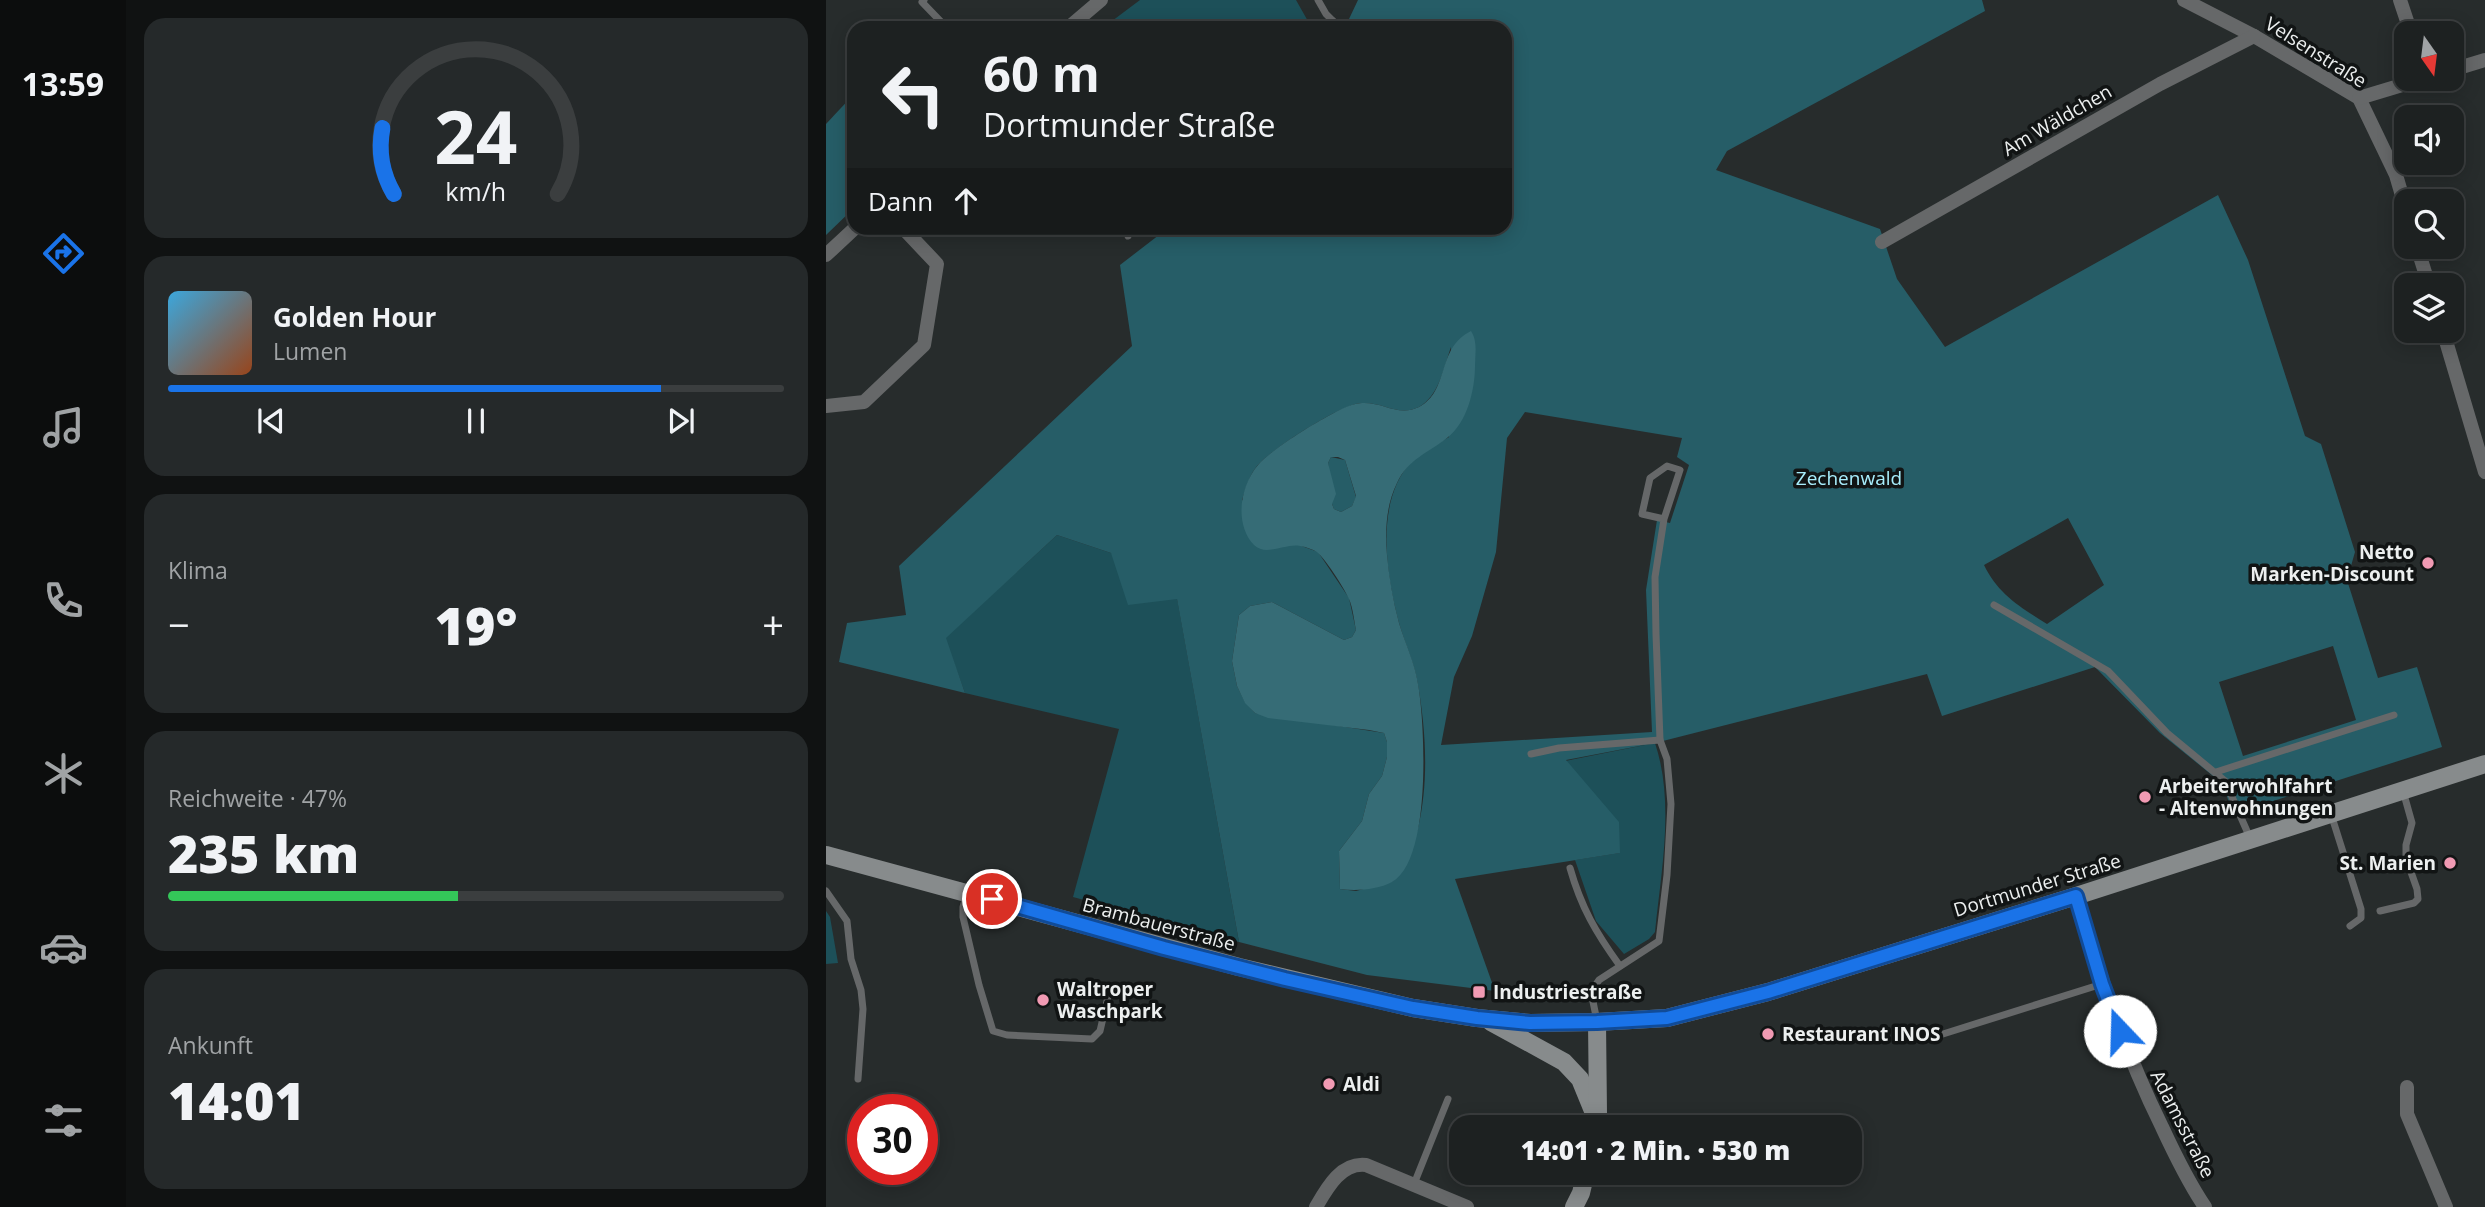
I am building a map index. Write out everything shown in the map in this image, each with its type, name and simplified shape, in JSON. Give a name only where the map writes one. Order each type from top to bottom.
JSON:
[{"type":"main road","name":"Dortmunder Straße","points":[[1597,1022],[1667,1018],[1768,992],[2485,764]]},
{"type":"main road","name":"Brambauerstraße","points":[[826,855],[1164,948],[1413,1008],[1530,1023],[1597,1022]]},
{"type":"main road","name":"Brambauerstraße","points":[[1484,1018],[1564,1062],[1580,1079],[1594,1115]]},
{"type":"main road","points":[[1597,1022],[1598,1115]]},
{"type":"main road","points":[[1574,1207],[1583,1185]]},
{"type":"street","points":[[1078,21],[1101,0]]},
{"type":"street","name":"Velsenstraße","points":[[2184,0],[2254,36],[2359,98],[2400,189]]},
{"type":"street","points":[[2400,0],[2407,21]]},
{"type":"street","name":"Am Wäldchen","points":[[1882,242],[2161,84],[2254,36]]},
{"type":"street","points":[[2464,66],[2485,60]]},
{"type":"street","points":[[2359,98],[2394,87]]},
{"type":"street","points":[[826,255],[847,235]]},
{"type":"street","points":[[826,406],[864,402],[924,345],[937,264],[910,235]]},
{"type":"street","points":[[2446,343],[2485,472]]},
{"type":"street","name":"Adamsstraße","points":[[2076,896],[2102,984],[2135,1072],[2190,1184],[2205,1207]]},
{"type":"street","points":[[2407,1087],[2407,1114],[2446,1207]]},
{"type":"street","points":[[1316,1207],[1342,1171],[1357,1164],[1366,1165],[1466,1207]]},
{"type":"lane","points":[[925,0],[922,2],[940,21]]},
{"type":"lane","points":[[1318,0],[1333,21]]},
{"type":"lane","points":[[1597,1022],[1591,992],[1599,980],[1659,941],[1667,875],[1671,804],[1667,759],[1660,740],[1656,577],[1664,519],[1680,470],[1667,466],[1650,478],[1642,514],[1664,519]]},
{"type":"lane","points":[[1994,605],[2108,671],[2167,733],[2225,781],[2250,838]]},
{"type":"lane","points":[[2216,772],[2394,715]]},
{"type":"lane","points":[[1531,754],[1559,748],[1660,740]]},
{"type":"lane","points":[[2380,911],[2414,903],[2418,899],[2406,858],[2406,845],[2412,823],[2403,790]]},
{"type":"lane","points":[[2330,813],[2361,909],[2361,918],[2350,926]]},
{"type":"lane","points":[[1570,868],[1579,900],[1596,934],[1620,967]]},
{"type":"lane","points":[[826,891],[847,921],[852,959],[861,990],[863,1009],[858,1079]]},
{"type":"lane","points":[[967,892],[962,907],[963,917],[993,1031],[1007,1035],[1092,1039],[1100,1031],[1110,988]]},
{"type":"lane","points":[[1943,1034],[2102,984]]},
{"type":"lane","points":[[1414,1184],[1448,1099]]},
{"type":"shaded area","points":[[1140,0],[1296,0],[1308,21],[1112,21]]},
{"type":"shaded area","points":[[1471,331],[1476,348],[1475,375],[1465,415],[1454,432],[1407,468],[1393,491],[1387,518],[1386,546],[1392,589],[1399,623],[1415,668],[1421,703],[1423,789],[1420,820],[1414,847],[1405,869],[1392,882],[1366,889],[1340,889],[1339,851],[1362,821],[1369,794],[1382,776],[1387,757],[1387,742],[1384,733],[1268,718],[1255,713],[1245,703],[1237,686],[1232,661],[1239,615],[1250,606],[1272,602],[1344,640],[1352,637],[1356,630],[1349,599],[1318,553],[1300,546],[1264,550],[1254,545],[1244,527],[1244,494],[1252,474],[1263,460],[1298,434],[1342,409],[1370,403],[1398,410],[1411,410],[1429,400],[1452,348],[1460,338]],"holes":[[[1331,457],[1345,460],[1356,496],[1352,506],[1341,512],[1334,509],[1332,504],[1336,494],[1328,463]]]},
{"type":"shaded area","points":[[1057,535],[1111,553],[1177,598],[1239,942],[1073,897],[1119,729],[965,693],[945,638]]},
{"type":"shaded area","points":[[1655,743],[1664,789],[1665,837],[1655,932],[1649,939],[1624,954],[1596,921],[1575,860],[1619,853],[1565,761]]},
{"type":"shaded area","points":[[826,911],[830,917],[838,963],[826,964]]},
{"type":"green space","name":"Zechenwald","points":[[1358,0],[1982,0],[1985,11],[1727,151],[1716,170],[1880,229],[1897,279],[1945,347],[2218,195],[2248,260],[2305,436],[2321,444],[2355,552],[2347,580],[2378,678],[2417,667],[2442,747],[2233,814],[2224,788],[2218,780],[2160,733],[2095,667],[1942,716],[1927,674],[1655,743],[1566,760],[1619,822],[1620,853],[1455,879],[1495,991],[1367,975],[1239,942],[1177,599],[1128,605],[1111,553],[1057,535],[946,638],[965,693],[839,662],[847,623],[906,615],[899,566],[1132,346],[1120,265],[1159,235],[1512,235],[1512,21],[1349,19]],"holes":[[[1451,347],[1449,437],[1413,460],[1401,476],[1388,516],[1387,561],[1390,583],[1399,623],[1417,677],[1423,720],[1425,775],[1418,828],[1393,881],[1356,891],[1340,889],[1339,851],[1362,821],[1369,794],[1382,776],[1387,757],[1387,742],[1384,733],[1255,713],[1245,702],[1237,686],[1232,661],[1239,615],[1250,606],[1272,602],[1344,640],[1352,637],[1356,630],[1349,598],[1318,552],[1299,545],[1242,500],[1257,466],[1276,449],[1323,419],[1362,403],[1411,410],[1426,402],[1436,388]],[[1525,412],[1682,438],[1677,457],[1689,465],[1670,523],[1657,520],[1646,590],[1652,732],[1441,745],[1454,677],[1472,636],[1496,552],[1507,438]],[[2068,518],[2104,585],[2047,624],[2003,592],[1984,565]],[[2333,646],[2356,720],[2243,756],[2219,682]]]},
{"type":"green space","points":[[847,102],[847,215],[826,235],[826,124]]},
{"type":"green space","points":[[1331,457],[1345,460],[1356,497],[1352,506],[1341,512],[1334,509],[1332,504],[1328,463]]},
{"type":"place","name":"Netto Marken-Discount","points":[[2428,563]]},
{"type":"place","name":"Arbeiterwohlfahrt - Altenwohnungen","points":[[2145,797]]},
{"type":"place","name":"St. Marien","points":[[2450,863]]},
{"type":"place","name":"Industriestraße","points":[[1479,992]]},
{"type":"place","name":"Waltroper Waschpark","points":[[1043,1000]]},
{"type":"place","name":"Restaurant INOS","points":[[1768,1034]]},
{"type":"place","name":"Aldi","points":[[1329,1084]]},
{"type":"route","points":[[992,899],[1285,979],[1413,1008],[1530,1023],[1667,1018],[1768,992],[2076,896],[2102,984],[2120,1031]]}]
